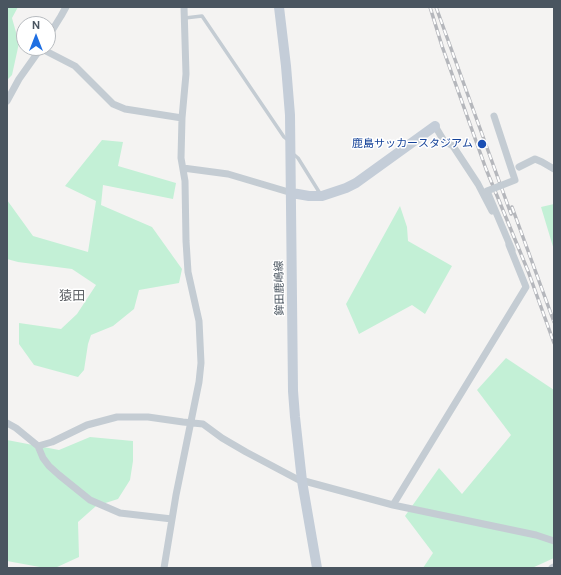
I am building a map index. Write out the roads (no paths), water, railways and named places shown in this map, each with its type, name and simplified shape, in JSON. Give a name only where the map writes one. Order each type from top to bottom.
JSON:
[{"type":"main road","name":"鉾田鹿嶋線","points":[[279,7],[287,72],[291,148],[293,391],[302,481],[317,568]]},
{"type":"main road","points":[[292,193],[309,196],[322,196],[340,191],[356,183],[435,126]]},
{"type":"street","points":[[56,25],[66,7]]},
{"type":"street","points":[[164,568],[190,423],[199,382],[201,349],[199,321],[188,272],[186,241],[185,181],[182,158],[182,118],[186,74],[184,7]]},
{"type":"street","points":[[7,101],[19,78],[34,56]]},
{"type":"street","points":[[56,56],[75,66],[113,104],[125,109],[182,118]]},
{"type":"street","points":[[393,505],[526,287],[487,191],[515,180],[494,116]]},
{"type":"street","points":[[435,126],[444,142],[453,146],[478,184],[512,250]]},
{"type":"street","points":[[519,166],[535,159],[554,170]]},
{"type":"street","points":[[183,168],[228,174],[292,193]]},
{"type":"street","points":[[38,446],[52,442],[87,425],[117,417],[148,417],[203,424],[222,438],[246,452],[302,481],[393,505],[536,535],[554,541]]},
{"type":"street","points":[[7,423],[16,428],[38,446],[43,458],[49,466],[90,500],[120,513],[172,519]]},
{"type":"lane","points":[[185,18],[202,16],[322,196]]},
{"type":"railway","points":[[430,7],[442,46],[486,169],[528,271],[554,343]]},
{"type":"railway","points":[[436,7],[511,214]]},
{"type":"railway","points":[[512,207],[554,322]]},
{"type":"place","name":"鹿島サッカースタジアム","points":[[482,144]]},
{"type":"district","name":"猿田","points":[[72,297]]}]
